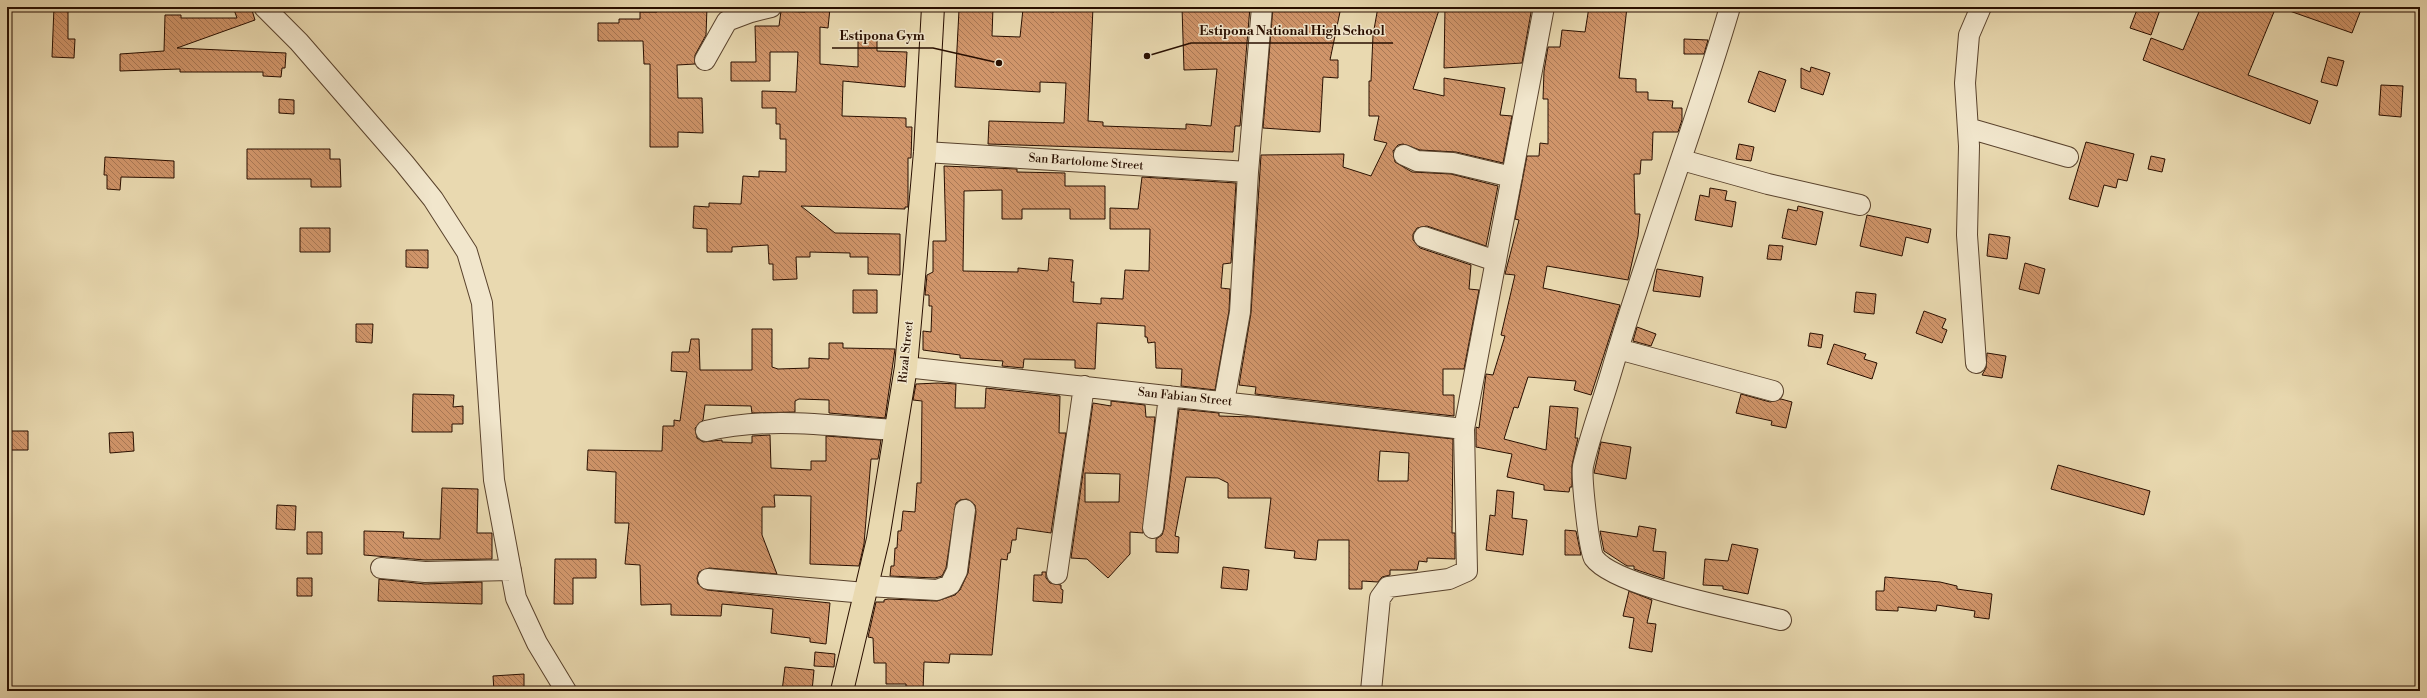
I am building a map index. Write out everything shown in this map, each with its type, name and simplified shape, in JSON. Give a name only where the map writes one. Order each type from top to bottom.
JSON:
[{"type":"main road","name":"Rizal Street","points":[[842,691],[878,539],[906,367],[925,152],[933,7]]},
{"type":"street","points":[[264,7],[299,42],[404,162],[433,199],[467,252],[482,303],[494,480],[516,598],[537,643],[566,691]]},
{"type":"street","points":[[705,60],[727,21],[751,12],[771,7]]},
{"type":"street","points":[[1224,402],[1240,312],[1248,172],[1262,7]]},
{"type":"street","points":[[1371,691],[1380,598],[1388,587],[1449,579],[1467,571],[1464,429],[1544,7]]},
{"type":"street","points":[[1730,7],[1707,88],[1633,299],[1583,468],[1586,513],[1593,558],[1610,572],[1634,583],[1781,620]]},
{"type":"street","points":[[1976,363],[1967,235],[1968,128],[1965,83],[1969,35],[1981,7]]},
{"type":"street","points":[[1968,128],[2068,157]]},
{"type":"street","name":"San Bartolome Street","points":[[925,152],[1248,172]]},
{"type":"street","points":[[1404,155],[1417,161],[1453,163],[1512,177]]},
{"type":"street","points":[[1682,160],[1768,184],[1860,205]]},
{"type":"street","points":[[1424,237],[1496,261]]},
{"type":"street","points":[[1618,349],[1773,391]]},
{"type":"street","name":"San Fabian Street","points":[[906,367],[1464,429]]},
{"type":"street","points":[[1056,574],[1084,386]]},
{"type":"street","points":[[1153,528],[1169,396]]},
{"type":"street","points":[[706,431],[735,424],[809,423],[826,426],[896,430]]},
{"type":"street","points":[[708,579],[866,590],[937,590],[950,584],[956,571],[965,510]]},
{"type":"street","points":[[381,568],[425,572],[511,570]]},
{"type":"building","points":[[54,7],[68,7],[68,39],[75,39],[74,58],[52,57]]},
{"type":"building","points":[[233,7],[251,7],[255,20],[177,48],[286,53],[285,68],[282,68],[281,77],[263,76],[263,72],[180,72],[180,69],[120,71],[120,54],[164,51],[165,15],[181,15],[181,18],[237,18]]},
{"type":"building","points":[[657,7],[707,7],[706,35],[695,55],[695,64],[677,65],[678,98],[702,98],[703,133],[678,132],[678,147],[650,147],[650,64],[644,64],[643,41],[598,41],[598,23],[619,23],[619,19],[640,19],[640,12],[657,12]]},
{"type":"building","points":[[805,7],[830,8],[828,28],[820,27],[820,64],[858,67],[858,38],[877,38],[877,51],[907,52],[905,87],[843,81],[842,116],[906,118],[906,127],[912,127],[911,158],[908,158],[908,207],[905,207],[905,209],[801,206],[835,233],[900,234],[900,275],[868,274],[868,257],[850,257],[850,253],[810,252],[810,257],[796,257],[797,279],[773,280],[773,264],[769,264],[768,245],[732,247],[732,252],[707,252],[707,229],[693,228],[694,206],[709,207],[709,203],[741,204],[743,176],[759,177],[759,171],[786,172],[786,139],[780,139],[780,124],[776,124],[776,108],[762,108],[762,91],[796,92],[798,52],[770,52],[770,81],[731,81],[731,62],[756,62],[755,26],[779,26],[781,11],[805,12]]},
{"type":"building","points":[[966,7],[993,7],[992,36],[1020,37],[1023,9],[1054,12],[1055,7],[1093,7],[1088,121],[1103,122],[1103,126],[1186,129],[1186,124],[1211,126],[1217,69],[1184,70],[1182,7],[1250,7],[1240,126],[1235,126],[1233,152],[988,144],[989,121],[1064,123],[1066,83],[1040,82],[1040,92],[955,87],[959,10],[966,10]]},
{"type":"building","points":[[1273,7],[1341,7],[1330,60],[1338,60],[1338,78],[1323,77],[1320,132],[1263,128]]},
{"type":"building","points":[[1378,7],[1440,7],[1413,89],[1444,96],[1444,78],[1505,88],[1500,115],[1512,116],[1503,163],[1456,152],[1420,150],[1403,144],[1398,145],[1393,151],[1395,162],[1412,172],[1451,174],[1498,186],[1486,246],[1427,226],[1417,228],[1413,234],[1413,240],[1420,248],[1471,265],[1469,289],[1479,290],[1464,369],[1443,369],[1443,395],[1454,395],[1454,416],[1255,394],[1256,387],[1239,385],[1251,313],[1261,155],[1344,154],[1343,167],[1371,176],[1387,143],[1374,140],[1379,116],[1369,116],[1369,81],[1371,81],[1373,35]]},
{"type":"building","points":[[1445,7],[1532,7],[1522,63],[1444,68]]},
{"type":"building","points":[[1589,7],[1627,7],[1619,78],[1636,79],[1636,92],[1648,92],[1648,100],[1673,101],[1672,108],[1682,108],[1682,120],[1678,132],[1653,132],[1652,160],[1641,160],[1640,174],[1634,174],[1635,214],[1640,214],[1638,236],[1628,280],[1547,266],[1543,288],[1620,305],[1591,395],[1574,390],[1576,381],[1528,377],[1518,408],[1514,407],[1504,439],[1546,450],[1550,406],[1578,408],[1575,438],[1578,438],[1572,465],[1572,487],[1570,487],[1569,492],[1544,490],[1544,485],[1507,477],[1512,454],[1476,447],[1476,427],[1479,428],[1486,374],[1493,375],[1505,336],[1501,335],[1515,275],[1505,274],[1519,220],[1515,219],[1527,156],[1539,156],[1540,143],[1548,144],[1548,99],[1543,99],[1544,71],[1548,47],[1560,47],[1562,30],[1585,32]]},
{"type":"building","points":[[2138,7],[2161,7],[2151,35],[2130,28]]},
{"type":"building","points":[[2201,7],[2276,7],[2248,75],[2318,101],[2310,124],[2143,60],[2151,38],[2183,50]]},
{"type":"building","points":[[2284,7],[2362,7],[2352,33],[2284,9]]},
{"type":"building","points":[[1684,39],[1708,40],[1704,54],[1684,54]]},
{"type":"building","points":[[2328,57],[2344,61],[2337,86],[2321,82]]},
{"type":"building","points":[[1811,67],[1830,73],[1823,95],[1801,88],[1801,68],[1810,72]]},
{"type":"building","points":[[1759,71],[1786,80],[1775,112],[1748,102]]},
{"type":"building","points":[[2381,85],[2403,86],[2401,117],[2379,115]]},
{"type":"building","points":[[279,99],[294,100],[294,114],[279,113]]},
{"type":"building","points":[[2086,142],[2134,154],[2127,181],[2118,179],[2116,188],[2104,185],[2098,207],[2069,199]]},
{"type":"building","points":[[1739,144],[1754,147],[1751,161],[1736,159]]},
{"type":"building","points":[[247,149],[330,149],[330,159],[340,159],[341,187],[311,187],[311,179],[247,179]]},
{"type":"building","points":[[2151,156],[2165,159],[2162,172],[2148,169]]},
{"type":"building","points":[[105,157],[174,161],[174,178],[121,177],[120,190],[107,189],[107,175],[104,175]]},
{"type":"building","points":[[944,166],[1017,169],[1017,172],[1065,173],[1065,186],[1105,186],[1105,219],[1070,219],[1070,209],[1022,209],[1022,219],[1002,219],[1002,190],[964,191],[963,271],[1018,272],[1018,268],[1048,271],[1049,258],[1073,260],[1071,282],[1074,282],[1073,302],[1101,304],[1101,298],[1123,299],[1125,270],[1149,271],[1150,229],[1110,229],[1110,208],[1138,209],[1142,177],[1236,183],[1231,263],[1223,264],[1221,288],[1230,289],[1229,311],[1215,390],[1181,386],[1182,369],[1156,368],[1155,342],[1148,343],[1147,337],[1145,337],[1145,326],[1097,323],[1095,369],[1075,368],[1075,360],[1024,359],[1023,368],[1002,366],[1003,361],[960,358],[960,355],[923,350],[923,331],[931,332],[932,306],[929,306],[929,295],[925,295],[927,275],[933,272],[933,241],[946,241]]},
{"type":"building","points":[[1710,188],[1727,191],[1725,200],[1736,202],[1732,227],[1695,220],[1700,195],[1709,197]]},
{"type":"building","points":[[1798,206],[1823,212],[1816,245],[1782,238],[1788,209],[1797,211]]},
{"type":"building","points":[[1867,215],[1931,229],[1928,243],[1906,237],[1902,256],[1860,246]]},
{"type":"building","points":[[300,228],[330,228],[330,252],[300,252]]},
{"type":"building","points":[[1989,234],[2010,237],[2007,259],[1987,256]]},
{"type":"building","points":[[1769,245],[1783,246],[1781,260],[1767,259]]},
{"type":"building","points":[[406,250],[428,250],[428,268],[406,267]]},
{"type":"building","points":[[2025,263],[2045,269],[2039,294],[2019,289]]},
{"type":"building","points":[[1657,269],[1703,277],[1700,297],[1653,291]]},
{"type":"building","points":[[853,290],[877,290],[877,313],[853,313]]},
{"type":"building","points":[[1856,292],[1876,294],[1874,314],[1854,312]]},
{"type":"building","points":[[1924,311],[1946,319],[1942,328],[1947,330],[1942,343],[1916,333]]},
{"type":"building","points":[[356,324],[373,324],[372,343],[356,342]]},
{"type":"building","points":[[1637,327],[1656,334],[1651,346],[1633,341]]},
{"type":"building","points":[[752,329],[772,329],[772,367],[778,369],[809,368],[809,358],[829,359],[829,343],[843,343],[843,348],[895,349],[885,418],[829,413],[829,400],[799,399],[795,401],[795,412],[752,413],[751,406],[705,405],[703,420],[695,428],[697,438],[703,442],[722,440],[722,442],[752,443],[752,436],[770,435],[771,468],[811,470],[811,461],[826,461],[826,436],[881,440],[878,459],[871,459],[864,544],[859,566],[810,564],[811,496],[774,495],[775,507],[762,507],[762,535],[777,574],[709,568],[699,572],[697,578],[698,584],[707,590],[830,603],[826,644],[810,642],[810,638],[771,633],[773,609],[722,604],[721,616],[671,615],[671,604],[641,605],[640,565],[625,564],[629,523],[615,523],[616,472],[587,470],[588,450],[662,451],[663,426],[674,426],[674,420],[680,421],[687,372],[671,371],[672,352],[689,352],[691,339],[699,339],[700,370],[752,370]]},
{"type":"building","points":[[1810,333],[1823,335],[1821,348],[1808,346]]},
{"type":"building","points":[[1834,344],[1866,354],[1864,359],[1877,363],[1872,379],[1827,364]]},
{"type":"building","points":[[1987,353],[2006,356],[2002,378],[1982,375],[1986,368]]},
{"type":"building","points":[[916,384],[956,384],[955,408],[985,408],[986,388],[1060,396],[1059,433],[1066,433],[1051,533],[1017,528],[1016,540],[1012,540],[1010,553],[1008,553],[1007,560],[1001,559],[992,655],[950,654],[949,663],[924,662],[923,691],[906,691],[906,684],[886,684],[886,663],[874,663],[873,638],[868,637],[876,602],[884,602],[884,600],[888,599],[937,601],[955,595],[960,590],[968,573],[976,512],[975,505],[967,499],[960,500],[956,503],[946,568],[942,576],[935,578],[890,576],[891,566],[894,566],[898,531],[901,531],[903,511],[915,512],[917,483],[921,483],[922,401],[913,400]]},
{"type":"building","points":[[413,394],[454,395],[453,407],[463,406],[463,424],[452,424],[452,432],[412,432]]},
{"type":"building","points":[[1741,394],[1770,402],[1781,399],[1792,402],[1786,428],[1771,425],[1772,421],[1736,413]]},
{"type":"building","points":[[1111,401],[1145,405],[1146,417],[1155,417],[1143,533],[1130,532],[1130,554],[1108,578],[1087,559],[1071,558],[1093,403],[1111,406]],"holes":[[[1085,473],[1120,474],[1119,502],[1085,502]]]},
{"type":"building","points":[[1179,409],[1219,413],[1219,416],[1254,417],[1453,439],[1452,533],[1455,533],[1455,559],[1427,558],[1427,562],[1419,561],[1417,570],[1390,570],[1390,575],[1382,577],[1378,582],[1362,581],[1362,589],[1349,589],[1349,540],[1318,540],[1316,560],[1294,558],[1295,551],[1265,548],[1271,498],[1228,498],[1228,483],[1218,478],[1186,477],[1175,536],[1179,537],[1178,553],[1156,552],[1156,539],[1162,535]],"holes":[[[1380,451],[1409,453],[1408,481],[1378,481]]]},
{"type":"building","points":[[11,431],[28,431],[28,450],[11,450]]},
{"type":"building","points":[[133,432],[134,451],[110,453],[109,433]]},
{"type":"building","points":[[1601,442],[1631,447],[1626,479],[1594,473]]},
{"type":"building","points":[[2058,465],[2150,491],[2144,515],[2051,489]]},
{"type":"building","points":[[442,488],[478,489],[477,533],[492,533],[492,559],[425,560],[364,555],[364,531],[404,532],[403,538],[440,539]]},
{"type":"building","points":[[1497,490],[1514,492],[1512,518],[1527,520],[1523,555],[1486,550],[1490,515],[1495,516]]},
{"type":"building","points":[[277,505],[296,506],[295,530],[276,529]]},
{"type":"building","points":[[1639,526],[1656,529],[1653,551],[1666,552],[1664,579],[1634,569],[1634,566],[1627,566],[1604,551],[1600,531],[1637,537]]},
{"type":"building","points":[[1565,530],[1576,531],[1581,555],[1565,555]]},
{"type":"building","points":[[307,532],[322,532],[322,554],[307,554]]},
{"type":"building","points":[[1732,544],[1758,549],[1748,594],[1723,589],[1723,586],[1703,585],[1705,559],[1728,561]]},
{"type":"building","points":[[555,559],[596,559],[596,578],[573,578],[573,604],[554,604]]},
{"type":"building","points":[[1223,567],[1249,570],[1247,590],[1221,588]]},
{"type":"building","points":[[1042,572],[1046,572],[1046,578],[1050,583],[1061,585],[1061,589],[1063,590],[1062,603],[1033,601],[1034,575],[1042,575]]},
{"type":"building","points":[[1885,577],[1940,582],[1957,586],[1957,589],[1992,594],[1989,619],[1974,617],[1975,611],[1937,605],[1936,611],[1898,607],[1898,611],[1876,610],[1876,591],[1884,591]]},
{"type":"building","points":[[297,578],[312,578],[312,596],[297,596]]},
{"type":"building","points":[[379,579],[425,584],[482,582],[482,604],[378,601]]},
{"type":"building","points":[[1629,591],[1652,600],[1647,623],[1656,624],[1652,652],[1629,648],[1634,618],[1623,616]]},
{"type":"building","points":[[815,652],[835,654],[834,667],[814,666]]},
{"type":"building","points":[[785,667],[814,670],[812,691],[782,691]]},
{"type":"building","points":[[524,674],[524,691],[494,691],[493,676]]},
{"type":"place","name":"Estipona National High School","points":[[1147,56]]},
{"type":"place","name":"Estipona Gym","points":[[999,63]]}]
